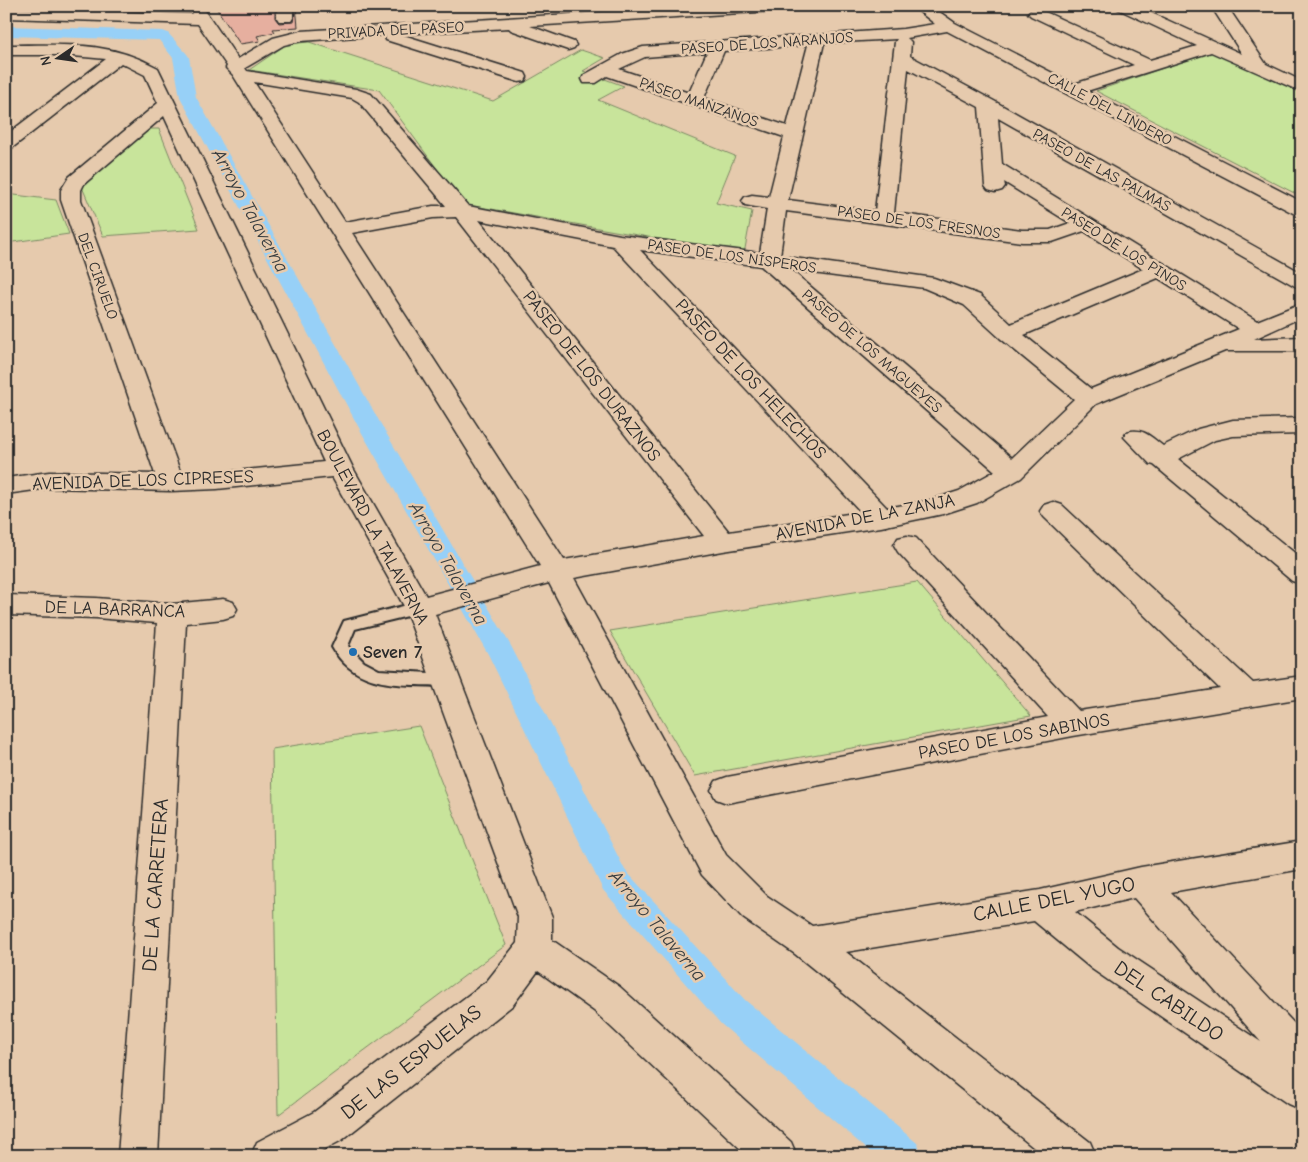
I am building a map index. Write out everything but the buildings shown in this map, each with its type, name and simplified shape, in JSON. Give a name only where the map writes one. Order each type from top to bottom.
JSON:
[{"type":"street","name":"PRIVADA DEL PASEO","points":[[237,71],[279,41],[289,22],[374,32],[508,24],[566,13],[774,6]]},
{"type":"street","name":"CALLE DEL LINDERO","points":[[920,6],[949,26],[1302,210]]},
{"type":"street","points":[[1123,6],[1302,87]]},
{"type":"street","points":[[1218,6],[1259,67]]},
{"type":"street","points":[[6,13],[197,13],[237,71],[339,229],[557,571],[714,865],[755,907],[807,943],[1076,1156]]},
{"type":"street","points":[[1036,13],[1150,66]]},
{"type":"street","points":[[508,24],[568,45]]},
{"type":"street","name":"PASEO DE LOS NARANJOS","points":[[590,79],[634,54],[718,46],[903,34],[949,26]]},
{"type":"street","points":[[374,32],[519,77]]},
{"type":"street","points":[[884,217],[902,59],[903,34]]},
{"type":"street","points":[[770,262],[777,204],[792,134],[817,39]]},
{"type":"street","points":[[694,101],[718,46]]},
{"type":"street","points":[[1073,90],[1210,47]]},
{"type":"street","name":"BOULEVARD LA TALAVERNA","points":[[10,57],[32,50],[86,51],[120,56],[142,65],[152,72],[166,105],[340,468],[431,605],[446,680],[535,917],[534,948]]},
{"type":"street","points":[[6,144],[120,56]]},
{"type":"street","name":"PASEO DE LAS PALMAS","points":[[902,59],[988,105],[1302,282]]},
{"type":"street","name":"PASEO MANZANOS","points":[[606,70],[792,134]]},
{"type":"street","name":"PASEO DE LOS DURAZNOS","points":[[237,71],[356,94],[366,98],[460,211],[723,542]]},
{"type":"street","name":"DEL CIRUELO","points":[[166,105],[76,181],[71,190],[71,200],[171,483]]},
{"type":"street","name":"PASEO DE LOS PINOS","points":[[988,105],[994,177],[1084,224],[1256,330]]},
{"type":"street","name":"PASEO DE LOS FRESNOS","points":[[752,201],[1041,237],[1052,236],[1084,224]]},
{"type":"street","name":"PASEO DE LOS NÍSPEROS","points":[[339,229],[433,212],[460,211],[620,241],[927,282],[972,300],[1008,334],[1088,399]]},
{"type":"street","name":"PASEO DE LOS HELECHOS","points":[[620,241],[881,518]]},
{"type":"street","name":"PASEO DE LOS MAGUEYES","points":[[770,262],[1012,472]]},
{"type":"street","points":[[1008,334],[1159,270]]},
{"type":"street","name":"AVENIDA DE LA ZANJA","points":[[431,605],[557,571],[723,542],[881,518],[934,508],[968,497],[1012,472],[1088,399],[1216,347],[1302,309]]},
{"type":"street","points":[[1216,347],[1302,344]]},
{"type":"street","points":[[1275,426],[1302,445]]},
{"type":"street","points":[[1159,458],[1207,434],[1233,428],[1302,426]]},
{"type":"street","points":[[1136,437],[1159,458],[1302,574]]},
{"type":"street","name":"AVENIDA DE LOS CIPRESES","points":[[6,486],[49,480],[171,483],[217,481],[340,468]]},
{"type":"street","points":[[1053,511],[1246,695]]},
{"type":"street","points":[[907,545],[1073,724]]},
{"type":"street","name":"DE LA BARRANCA","points":[[6,606],[96,608],[172,614],[223,609]]},
{"type":"street","name":"DE LA CARRETERA","points":[[138,1156],[172,614]]},
{"type":"street","name":"PASEO DE LOS SABINOS","points":[[727,790],[1073,724],[1302,686]]},
{"type":"street","name":"CALLE DEL YUGO","points":[[807,943],[1040,905],[1140,882],[1302,855]]},
{"type":"street","points":[[1140,882],[1302,1060]]},
{"type":"street","name":"DEL CABILDO","points":[[1040,905],[1105,958],[1302,1091]]},
{"type":"street","points":[[534,948],[607,999],[777,1156]]},
{"type":"street","name":"DE LAS ESPUELAS","points":[[271,1156],[328,1126],[500,993],[534,948]]},
{"type":"lane","points":[[431,605],[349,625],[340,647],[358,666],[376,676],[446,680]]},
{"type":"green space","points":[[309,42],[493,101],[581,50],[605,58],[583,71],[624,86],[598,100],[735,156],[716,203],[752,211],[744,254],[463,204],[379,90],[249,70],[287,44]]},
{"type":"green space","points":[[1216,50],[1302,90],[1302,197],[1096,91]]},
{"type":"green space","points":[[147,129],[159,129],[199,229],[103,236],[82,187]]},
{"type":"green space","points":[[6,194],[56,200],[69,234],[6,243]]},
{"type":"green space","points":[[917,582],[1031,716],[695,776],[610,631]]},
{"type":"green space","points":[[419,726],[506,945],[278,1115],[272,749]]},
{"type":"waterway","name":"Arroyo Talaverna","points":[[6,31],[163,36],[181,57],[188,97],[370,426],[501,653],[614,880],[733,1012],[904,1156]]},
{"type":"place","name":"Seven 7","points":[[353,652]]}]
